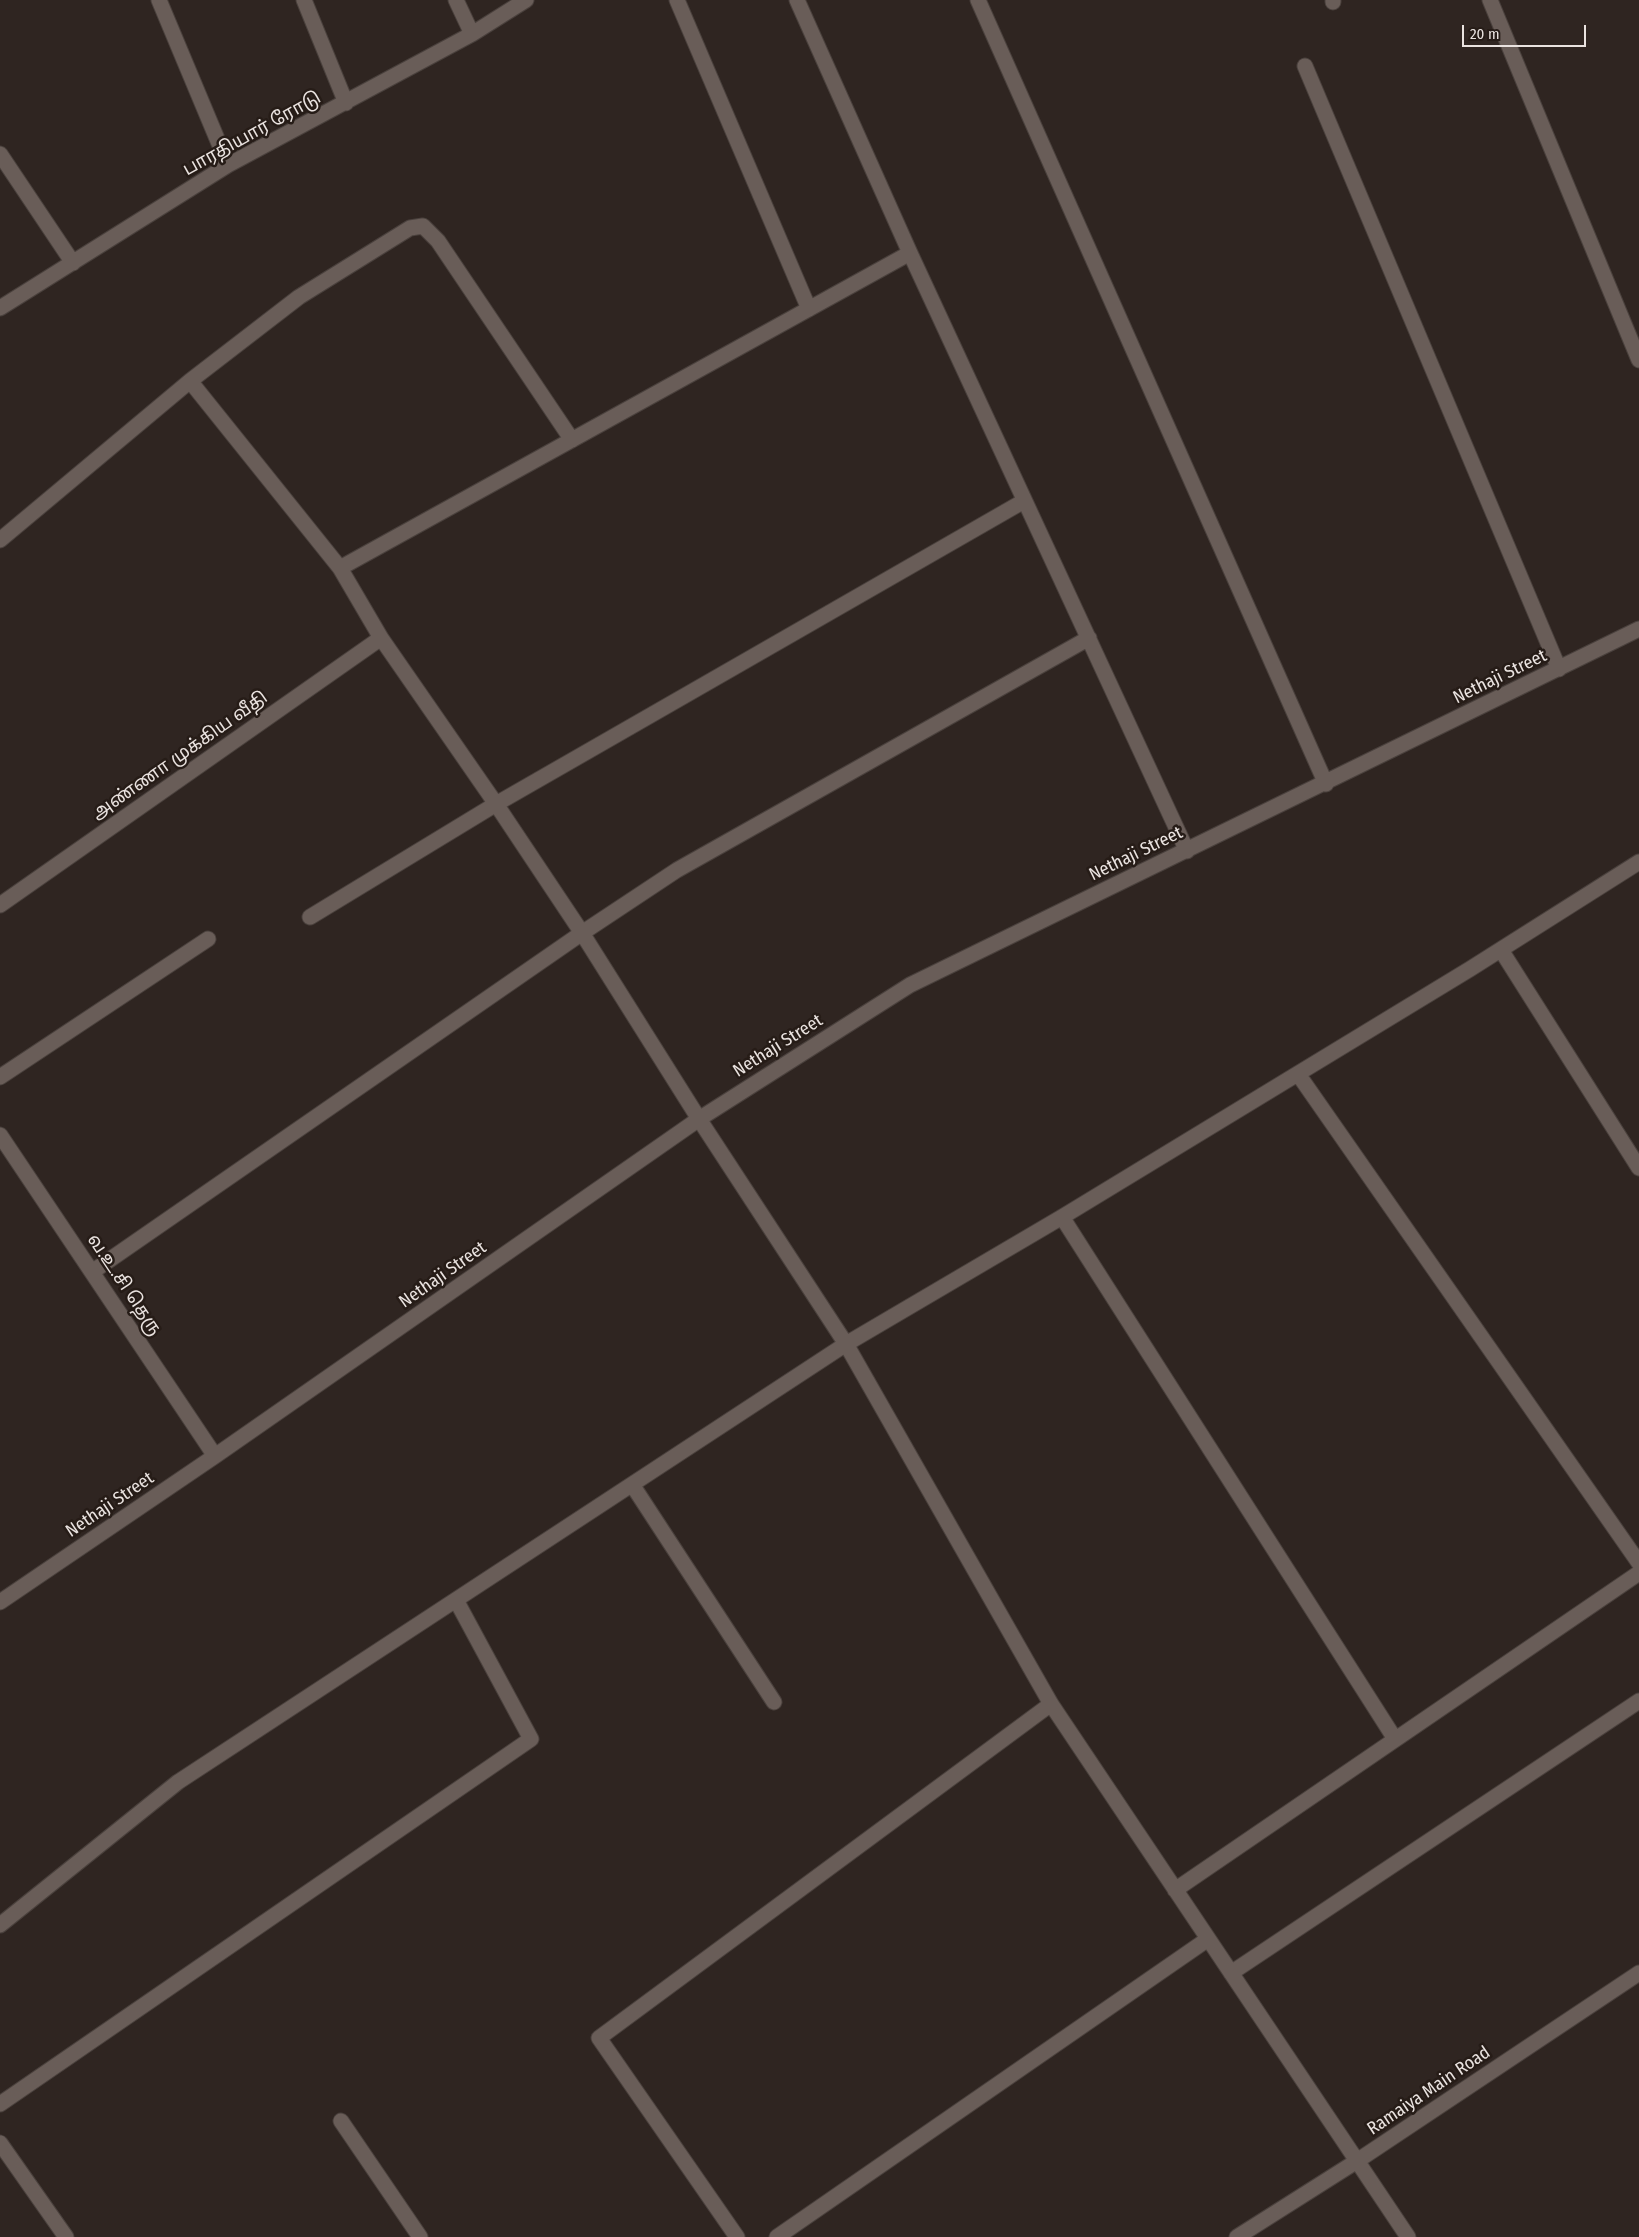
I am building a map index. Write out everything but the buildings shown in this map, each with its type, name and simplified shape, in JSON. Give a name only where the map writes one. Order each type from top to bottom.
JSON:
[{"type":"street","points":[[159,0],[228,165]]},
{"type":"street","points":[[304,0],[346,103]]},
{"type":"street","points":[[456,0],[472,34]]},
{"type":"street","name":"பாரதியார் ரோடு","points":[[0,308],[228,165],[472,34],[526,0]]},
{"type":"street","points":[[677,0],[808,309]]},
{"type":"street","points":[[797,0],[910,253],[1187,850]]},
{"type":"street","points":[[978,0],[1326,784]]},
{"type":"street","points":[[1490,0],[1639,360]]},
{"type":"street","points":[[1305,66],[1559,669]]},
{"type":"street","points":[[0,154],[73,263]]},
{"type":"street","points":[[0,540],[190,381],[299,297],[410,228],[423,226],[438,241],[572,440]]},
{"type":"street","points":[[340,568],[910,253]]},
{"type":"street","points":[[190,381],[340,568],[381,638],[496,804],[582,933],[699,1119],[846,1344],[1051,1704],[1408,2237]]},
{"type":"street","points":[[310,917],[496,804],[1024,501]]},
{"type":"street","name":"Nethaji Street","points":[[0,1602],[215,1456],[699,1119],[910,985],[1326,784],[1639,629]]},
{"type":"street","name":"அண்ணா முக்கிய வீதி","points":[[0,905],[381,638]]},
{"type":"street","points":[[92,1272],[582,933],[677,870],[1089,638]]},
{"type":"street","points":[[0,1925],[178,1782],[633,1486],[846,1344],[1062,1217],[1298,1074],[1501,950],[1639,862]]},
{"type":"street","points":[[0,1077],[208,939]]},
{"type":"street","points":[[1501,950],[1639,1168]]},
{"type":"street","points":[[1298,1074],[1639,1563]]},
{"type":"street","name":"வ.உ.சி தெரு","points":[[1,1141],[92,1272],[215,1456]]},
{"type":"street","points":[[1062,1217],[1395,1739]]},
{"type":"street","points":[[633,1486],[774,1702]]},
{"type":"street","points":[[1175,1890],[1639,1572]]},
{"type":"street","points":[[0,2104],[531,1739],[456,1600]]},
{"type":"street","points":[[1230,1973],[1639,1701]]},
{"type":"street","points":[[736,2237],[599,2038],[1051,1704]]},
{"type":"street","points":[[777,2237],[1208,1938]]},
{"type":"street","name":"Ramaiya Main Road","points":[[1237,2237],[1357,2161],[1639,1973]]},
{"type":"street","points":[[341,2121],[420,2237]]},
{"type":"street","points":[[0,2143],[66,2237]]}]
